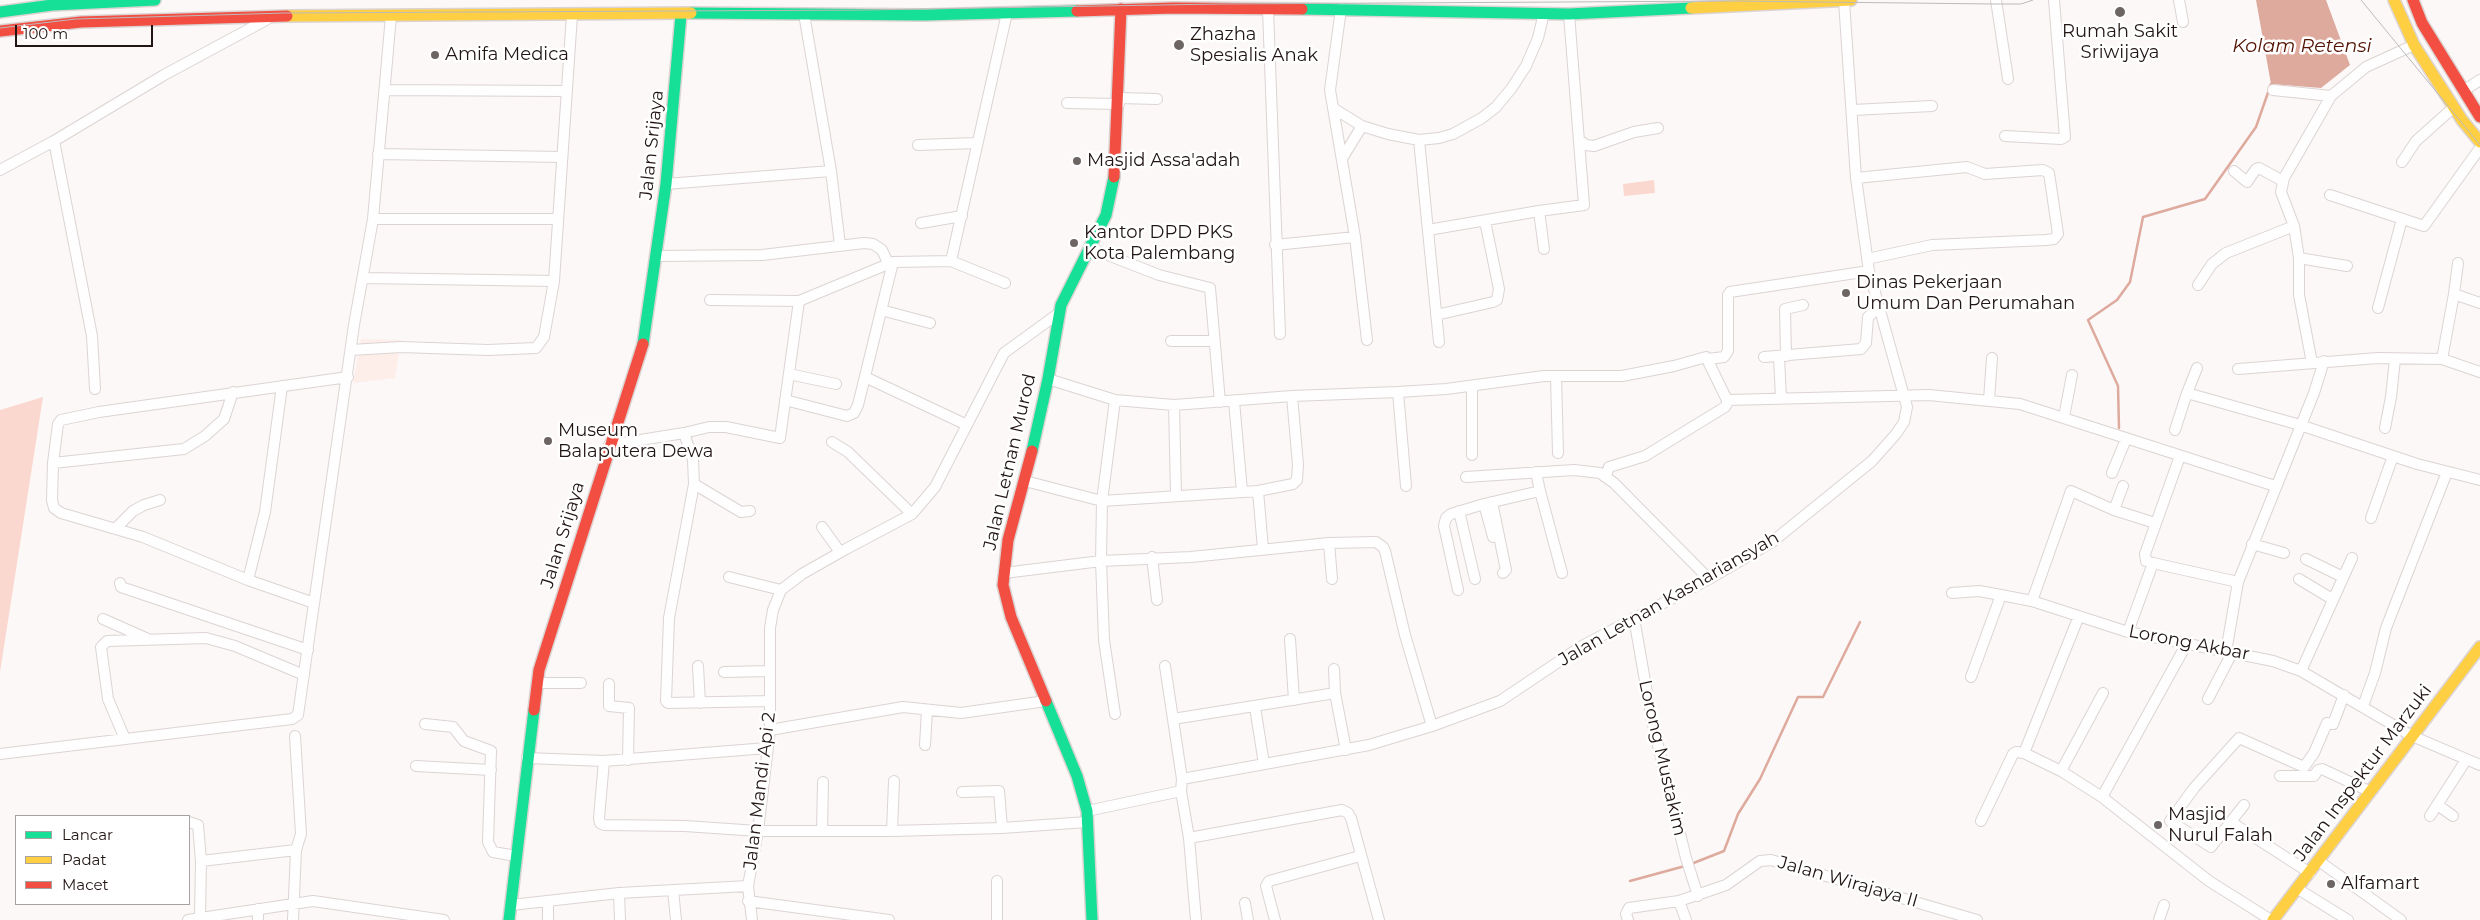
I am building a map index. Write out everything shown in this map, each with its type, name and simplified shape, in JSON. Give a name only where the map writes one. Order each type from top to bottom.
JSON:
[{"type":"main road","points":[[0,12],[51,3],[155,0]]},
{"type":"main road","points":[[338,0],[339,17]]},
{"type":"main road","points":[[0,31],[81,22],[274,16],[1007,13],[1121,9],[1341,9],[1382,4],[1569,14],[1847,0]]},
{"type":"main road","points":[[2394,0],[2414,45],[2454,107],[2480,142]]},
{"type":"main road","points":[[2417,1],[2422,23],[2480,117]]},
{"type":"main road","name":"Jalan Letnan Murod","points":[[1092,920],[1087,816],[1077,776],[1011,617],[1003,585],[1008,540],[1025,481],[1048,378],[1059,313],[1065,293],[1106,215],[1113,185],[1119,101],[1121,9]]},
{"type":"main road","name":"Jalan Srijaya","points":[[509,920],[537,683],[609,445],[640,357],[657,256],[666,184],[681,14]]},
{"type":"main road","name":"Jalan Inspektur Marzuki","points":[[2272,920],[2298,889],[2369,791],[2480,647]]},
{"type":"street","name":"Jalan Letnan Kasnariansyah","points":[[1182,779],[1346,750],[1429,727],[1500,701],[1582,646],[1709,579],[1772,542],[1872,461],[1896,434],[1904,422],[1907,407],[1869,270],[1856,178],[1847,0]]},
{"type":"street","points":[[1996,0],[2008,79]]},
{"type":"street","points":[[2005,136],[2065,138],[2054,0]]},
{"type":"street","points":[[2179,0],[2183,22]]},
{"type":"street","points":[[1268,8],[1275,245],[1280,334]]},
{"type":"street","points":[[1341,9],[1329,83],[1355,237],[1367,340]]},
{"type":"street","points":[[950,261],[962,216],[1007,13]]},
{"type":"street","points":[[804,14],[831,171],[840,245]]},
{"type":"street","points":[[1333,108],[1362,126],[1419,140],[1439,138],[1453,134],[1469,126],[1496,106],[1511,89],[1526,66],[1538,38],[1544,14]]},
{"type":"street","points":[[1428,230],[1584,205],[1569,14]]},
{"type":"street","points":[[351,350],[401,347],[488,350],[536,348],[545,333],[554,281],[572,15]]},
{"type":"street","points":[[0,170],[54,141],[164,75],[274,16]]},
{"type":"street","points":[[0,754],[292,719],[298,715],[372,219],[391,16]]},
{"type":"street","points":[[2312,363],[2299,295],[2299,258],[2294,226],[2281,192],[2283,181],[2331,96],[2366,67],[2414,45]]},
{"type":"street","points":[[2463,91],[2480,80]]},
{"type":"street","points":[[385,90],[567,91]]},
{"type":"street","points":[[2273,90],[2331,96]]},
{"type":"street","points":[[1067,103],[1157,99]]},
{"type":"street","points":[[1853,110],[1932,106]]},
{"type":"street","points":[[2402,162],[2416,141],[2454,107]]},
{"type":"street","points":[[1343,157],[1362,126]]},
{"type":"street","points":[[1579,140],[1586,146],[1594,146],[1634,132],[1658,128]]},
{"type":"street","points":[[1419,140],[1439,342]]},
{"type":"street","points":[[54,141],[92,336],[95,389]]},
{"type":"street","points":[[918,145],[977,143]]},
{"type":"street","points":[[2330,195],[2425,226],[2480,148]]},
{"type":"street","points":[[378,154],[562,157]]},
{"type":"street","points":[[1856,178],[1967,167],[1986,174],[2043,170],[2049,173],[2058,234],[2054,240],[1944,244],[1868,259]]},
{"type":"street","points":[[2234,172],[2247,182],[2259,168],[2283,181]]},
{"type":"street","points":[[666,184],[831,171]]},
{"type":"street","points":[[1539,211],[1544,249]]},
{"type":"street","points":[[921,223],[962,216]]},
{"type":"street","points":[[372,219],[558,219]]},
{"type":"street","points":[[2378,308],[2402,219]]},
{"type":"street","points":[[1436,315],[1497,300],[1499,289],[1485,221]]},
{"type":"street","points":[[2198,285],[2212,264],[2226,253],[2294,226]]},
{"type":"street","points":[[1275,245],[1355,237]]},
{"type":"street","points":[[657,256],[762,255],[840,245],[873,244],[882,250],[891,263],[858,405],[850,416],[785,400]]},
{"type":"street","points":[[1090,248],[1159,275],[1209,287],[1220,402]]},
{"type":"street","points":[[2299,258],[2347,266]]},
{"type":"street","points":[[710,300],[798,301],[891,263],[950,261],[1005,283]]},
{"type":"street","points":[[2442,360],[2458,263]]},
{"type":"street","points":[[1048,378],[1115,400],[1174,405],[1292,396],[1398,392],[1556,376],[1622,376],[1674,366],[1704,357],[1708,359],[1724,356],[1728,351],[1728,295],[1730,292],[1869,270]]},
{"type":"street","points":[[364,278],[554,281]]},
{"type":"street","points":[[2454,294],[2480,302]]},
{"type":"street","points":[[609,445],[684,433],[708,427],[726,427],[780,438],[798,301]]},
{"type":"street","points":[[1781,398],[1785,309],[1803,305]]},
{"type":"street","points":[[1764,356],[1783,356],[1861,348],[1866,343],[1868,317],[1878,308]]},
{"type":"street","points":[[881,310],[930,323]]},
{"type":"street","points":[[729,577],[781,590],[840,552],[912,514],[935,487],[1004,353],[1059,313]]},
{"type":"street","points":[[1170,341],[1213,341]]},
{"type":"street","points":[[1989,400],[1992,358]]},
{"type":"street","points":[[1708,359],[1724,398],[1729,400],[1939,395],[2028,405],[2126,439],[2275,486]]},
{"type":"street","points":[[2238,369],[2324,361],[2395,359],[2442,360],[2480,372]]},
{"type":"street","points":[[2385,428],[2395,359]]},
{"type":"street","points":[[2208,699],[2229,652],[2238,582],[2324,361]]},
{"type":"street","points":[[2175,430],[2197,368]]},
{"type":"street","points":[[789,374],[836,384]]},
{"type":"street","points":[[2064,417],[2072,375]]},
{"type":"street","points":[[1556,376],[1558,453]]},
{"type":"street","points":[[314,603],[248,580],[116,528],[60,512],[54,508],[52,500],[53,464],[58,424],[61,420],[233,392],[348,377]]},
{"type":"street","points":[[865,377],[967,425]]},
{"type":"street","points":[[248,580],[265,512],[282,386]]},
{"type":"street","points":[[1472,386],[1472,455]]},
{"type":"street","points":[[53,464],[184,449],[205,436],[224,419],[233,392]]},
{"type":"street","points":[[1398,392],[1406,486]]},
{"type":"street","points":[[2187,393],[2300,425],[2393,456],[2480,480]]},
{"type":"street","points":[[1025,481],[1102,501],[1258,491],[1293,484],[1297,480],[1298,465],[1292,396]]},
{"type":"street","points":[[1115,400],[1102,501],[1101,561],[1104,640],[1115,714]]},
{"type":"street","points":[[1606,476],[1609,467],[1645,456],[1725,407],[1729,400]]},
{"type":"street","points":[[1234,401],[1242,491]]},
{"type":"street","points":[[1174,405],[1176,495]]},
{"type":"street","points":[[684,433],[693,460],[694,484],[669,618],[666,701],[668,703],[770,701]]},
{"type":"street","points":[[2112,473],[2126,439]]},
{"type":"street","points":[[832,442],[848,452],[912,514]]},
{"type":"street","points":[[2180,456],[2155,523],[2145,556],[2146,561],[2238,582]]},
{"type":"street","points":[[2371,518],[2393,456]]},
{"type":"street","points":[[1466,477],[1590,470],[1606,476],[1709,579]]},
{"type":"street","points":[[1536,472],[1562,574]]},
{"type":"street","points":[[2363,706],[2375,673],[2386,628],[2447,472]]},
{"type":"street","points":[[694,484],[741,512],[750,511]]},
{"type":"street","points":[[2114,510],[2123,486]]},
{"type":"street","points":[[1258,491],[1263,550]]},
{"type":"street","points":[[2032,601],[2070,491],[2114,510],[2155,523]]},
{"type":"street","points":[[1458,590],[1444,524],[1448,516],[1488,503],[1540,492]]},
{"type":"street","points":[[116,528],[133,511],[160,500]]},
{"type":"street","points":[[1488,503],[1505,573],[1502,572],[1488,503]]},
{"type":"street","points":[[1459,511],[1475,580]]},
{"type":"street","points":[[822,527],[840,552]]},
{"type":"street","points":[[1004,573],[1101,561],[1191,556],[1329,543],[1374,541],[1383,547],[1429,727]]},
{"type":"street","points":[[1329,543],[1332,579]]},
{"type":"street","points":[[2252,544],[2284,553]]},
{"type":"street","points":[[1152,557],[1157,600]]},
{"type":"street","points":[[2301,671],[2352,558]]},
{"type":"street","points":[[2306,559],[2343,577]]},
{"type":"street","points":[[2128,632],[2153,563]]},
{"type":"street","points":[[2299,579],[2332,600]]},
{"type":"street","points":[[120,583],[120,587],[308,650]]},
{"type":"street","name":"Jalan Mandi Api 2","points":[[752,920],[748,901],[748,886],[758,831],[770,730],[770,628],[773,610],[781,590]]},
{"type":"street","name":"Lorong Akbar","points":[[1952,593],[1980,592],[2032,601],[2128,632],[2273,661],[2301,671],[2412,736],[2480,765]]},
{"type":"street","points":[[1971,677],[2001,595]]},
{"type":"street","points":[[2024,753],[2079,616]]},
{"type":"street","name":"Lorong Mustakim","points":[[1634,618],[1652,721],[1686,858],[1698,896]]},
{"type":"street","points":[[103,619],[152,641]]},
{"type":"street","points":[[126,739],[108,699],[102,648],[107,641],[206,638],[235,646],[304,675]]},
{"type":"street","points":[[1290,640],[1294,700]]},
{"type":"street","points":[[2102,797],[2186,644]]},
{"type":"street","points":[[698,666],[700,703]]},
{"type":"street","points":[[1165,666],[1182,779],[1181,791],[1189,838],[1196,920]]},
{"type":"street","points":[[1334,669],[1336,693],[1346,750]]},
{"type":"street","points":[[724,672],[770,671]]},
{"type":"street","points":[[537,683],[582,683]]},
{"type":"street","points":[[609,684],[610,706],[629,708],[628,760]]},
{"type":"street","points":[[1173,719],[1336,693]]},
{"type":"street","points":[[2061,771],[2103,693]]},
{"type":"street","points":[[2244,805],[2211,847],[2170,821],[2194,788],[2239,738],[2304,767],[2314,752],[2327,723],[2333,724],[2344,695]]},
{"type":"street","points":[[770,730],[903,707],[961,713],[1046,701]]},
{"type":"street","points":[[1255,707],[1264,764]]},
{"type":"street","points":[[925,745],[928,710]]},
{"type":"street","points":[[425,724],[453,727],[464,741],[489,749],[492,757],[489,847],[498,854],[516,856]]},
{"type":"street","points":[[293,920],[296,850],[300,834],[295,736]]},
{"type":"street","points":[[527,758],[604,761],[768,748]]},
{"type":"street","points":[[1981,821],[2012,754],[2016,752],[2024,753],[2061,771],[2102,797],[2209,881],[2272,920]]},
{"type":"street","points":[[2430,816],[2439,806],[2466,760]]},
{"type":"street","points":[[604,761],[599,818],[600,823],[604,825],[685,826],[758,831],[892,831],[1002,828],[1087,816],[1181,791]]},
{"type":"street","points":[[416,766],[491,770]]},
{"type":"street","points":[[2280,776],[2314,776],[2318,770],[2322,769],[2369,791]]},
{"type":"street","points":[[892,831],[894,780]]},
{"type":"street","points":[[822,831],[823,782]]},
{"type":"street","points":[[962,792],[999,791],[1002,828]]},
{"type":"street","points":[[2439,806],[2453,816]]},
{"type":"street","points":[[1189,838],[1342,810],[1348,813],[1351,818],[1360,856],[1380,920]]},
{"type":"street","points":[[190,822],[198,825],[201,861],[194,919],[313,901],[444,920]]},
{"type":"street","points":[[2231,822],[2310,873]]},
{"type":"street","points":[[201,861],[296,850]]},
{"type":"street","points":[[1275,920],[1266,883],[1360,856]]},
{"type":"street","name":"Jalan Wirajaya II","points":[[1628,920],[1626,914],[1629,908],[1680,901],[1698,896],[1726,885],[1760,861],[1771,860],[1977,920]]},
{"type":"street","points":[[2319,861],[2401,920]]},
{"type":"street","points":[[997,881],[998,920]]},
{"type":"street","points":[[511,905],[619,894],[748,886]]},
{"type":"street","points":[[2298,889],[2348,920]]},
{"type":"street","points":[[673,890],[676,920]]},
{"type":"street","points":[[619,894],[620,920]]},
{"type":"street","points":[[548,901],[548,920]]},
{"type":"street","points":[[748,901],[889,920]]},
{"type":"street","points":[[1680,901],[1686,920]]},
{"type":"street","points":[[1245,903],[1248,920]]},
{"type":"street","points":[[2159,920],[2164,905]]},
{"type":"street","points":[[258,909],[258,920]]},
{"type":"shaded area","points":[[1654,180],[1655,193],[1624,196],[1623,184]]},
{"type":"shaded area","points":[[361,339],[401,340],[395,378],[353,383]]},
{"type":"shaded area","points":[[43,397],[0,672],[0,410]]},
{"type":"water","name":"Kolam Retensi","points":[[2256,0],[2326,0],[2350,65],[2321,88],[2271,84]]},
{"type":"waterway","points":[[2119,428],[2118,386],[2088,320],[2117,300],[2130,282],[2143,217],[2205,199],[2256,127],[2271,84]]},
{"type":"waterway","points":[[1691,864],[1724,851],[1738,814],[1760,779],[1798,697],[1823,697],[1860,622]]},
{"type":"waterway","points":[[1630,881],[1685,866]]},
{"type":"tram line","points":[[0,28],[76,19],[285,13],[864,10],[1220,4],[1733,1],[2021,4],[2033,0]]},
{"type":"tram line","points":[[2361,0],[2480,145]]},
{"type":"traffic: fast","points":[[0,12],[52,5],[155,0]]},
{"type":"traffic: fast","points":[[1302,9],[1569,14],[1691,8]]},
{"type":"traffic: fast","points":[[691,13],[924,15],[1077,11]]},
{"type":"traffic: fast","points":[[643,344],[666,184],[681,15]]},
{"type":"traffic: fast","points":[[1032,451],[1048,379],[1061,305],[1106,215],[1114,177]]},
{"type":"traffic: fast","points":[[1046,701],[1077,776],[1087,811],[1092,920]]},
{"type":"traffic: fast","points":[[509,920],[534,710]]},
{"type":"traffic: slow","points":[[1691,8],[1851,0]]},
{"type":"traffic: slow","points":[[2394,0],[2414,45],[2462,120],[2480,142]]},
{"type":"traffic: slow","points":[[287,16],[691,13]]},
{"type":"traffic: slow","points":[[2273,920],[2480,647]]},
{"type":"traffic: jam","points":[[2413,0],[2422,23],[2480,117]]},
{"type":"traffic: jam","points":[[1077,11],[1173,8],[1302,9]]},
{"type":"traffic: jam","points":[[1114,177],[1121,9]]},
{"type":"traffic: jam","points":[[0,31],[81,22],[287,16]]},
{"type":"traffic: jam","points":[[534,710],[539,670],[643,344]]},
{"type":"traffic: jam","points":[[1032,451],[1008,540],[1003,585],[1011,617],[1046,701]]},
{"type":"place","name":"Rumah Sakit Sriwijaya","points":[[2120,12]]},
{"type":"place","name":"Zhazha Spesialis Anak","points":[[1179,45]]},
{"type":"place","name":"Amifa Medica","points":[[435,55]]},
{"type":"place","name":"Masjid Assa'adah","points":[[1077,161]]},
{"type":"place","name":"Kantor DPD PKS Kota Palembang","points":[[1074,243]]},
{"type":"place","name":"Dinas Pekerjaan Umum Dan Perumahan","points":[[1846,293]]},
{"type":"place","name":"Museum Balaputera Dewa","points":[[548,441]]},
{"type":"place","name":"Masjid Nurul Falah","points":[[2158,825]]},
{"type":"place","name":"Alfamart","points":[[2331,884]]}]
